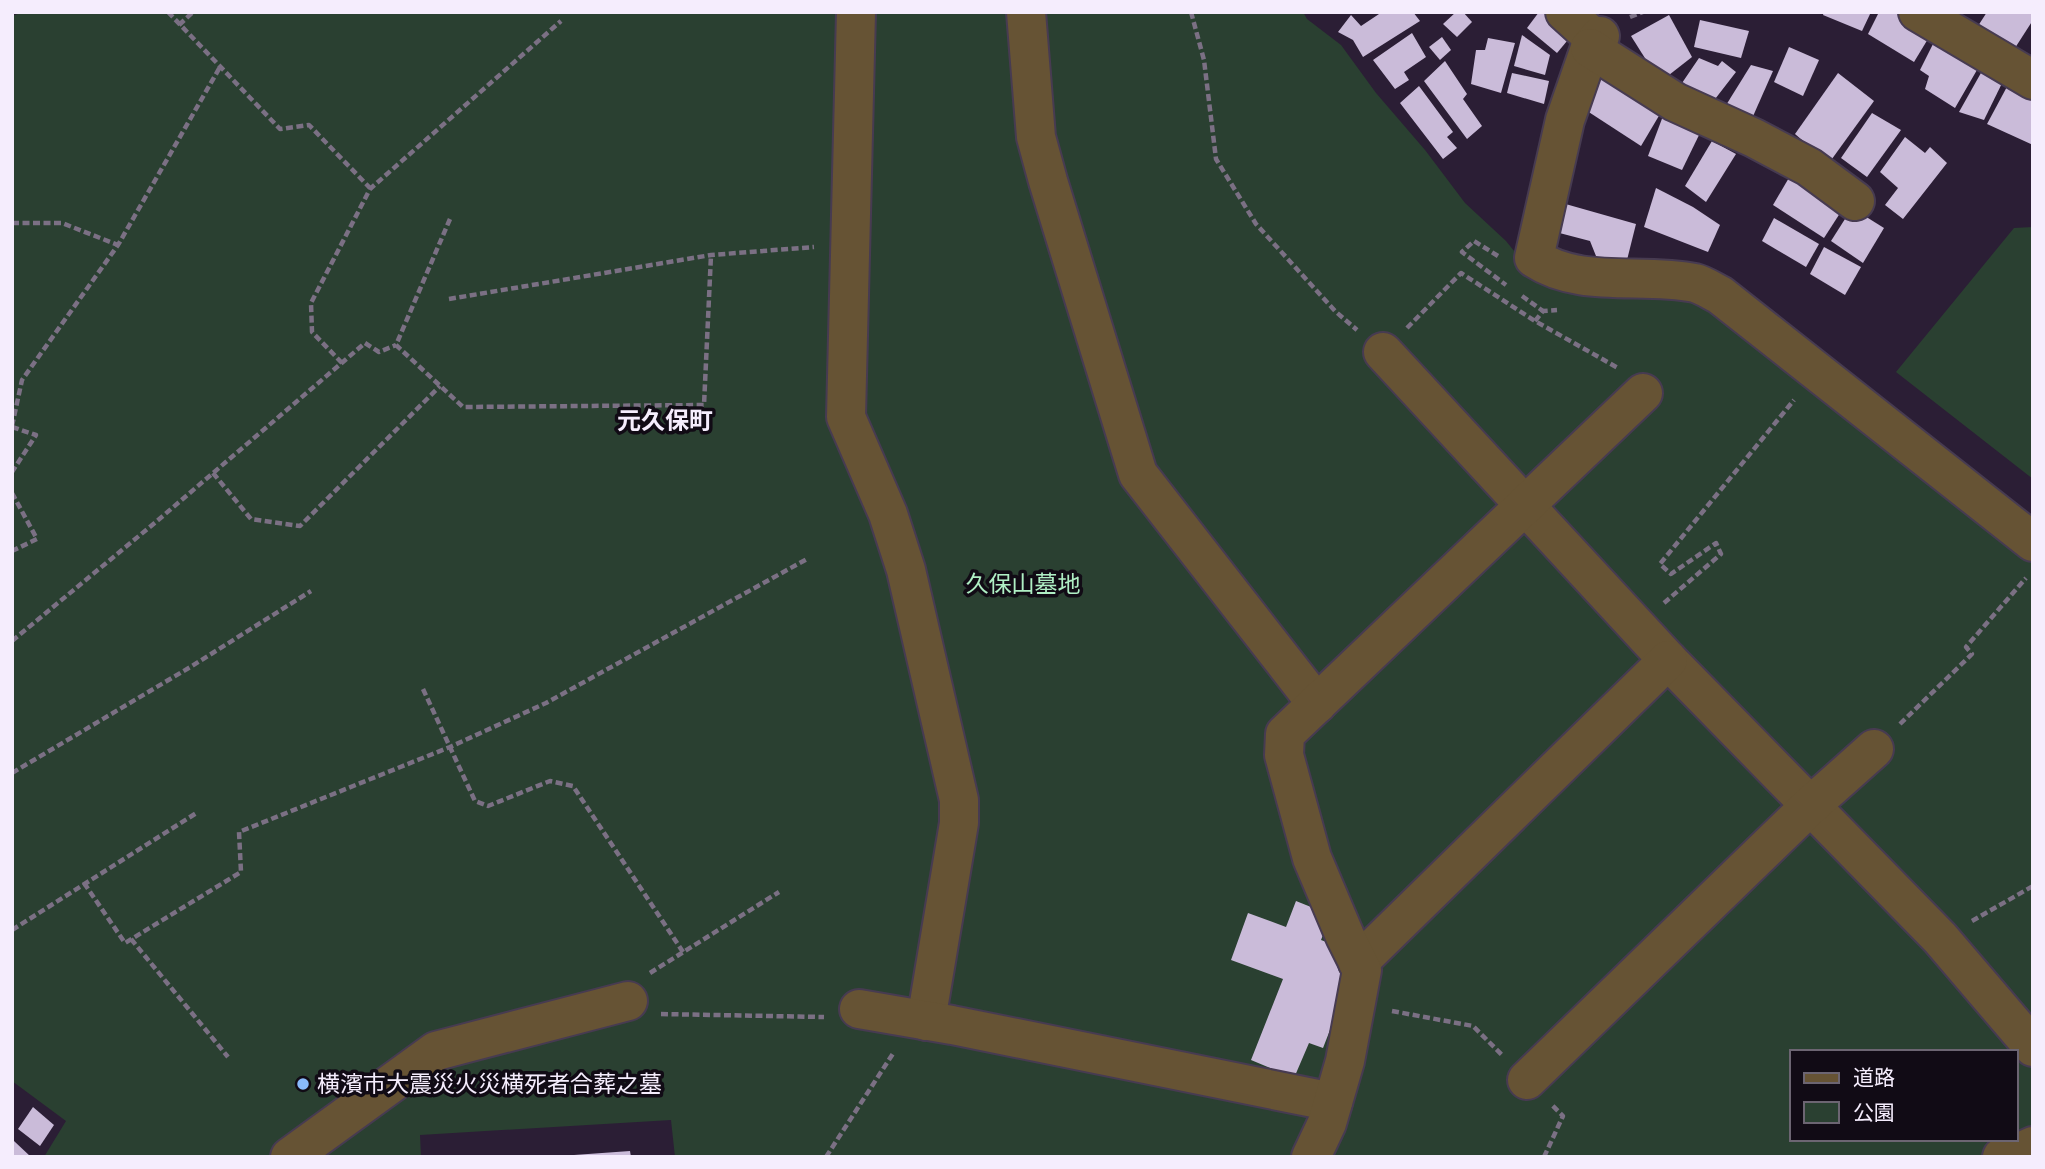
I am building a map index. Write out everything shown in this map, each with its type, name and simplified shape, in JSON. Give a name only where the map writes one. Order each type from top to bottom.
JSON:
[{"type":"street","points":[[856,12],[846,417],[888,514],[906,570],[959,800],[959,823],[921,1020]]},
{"type":"street","points":[[1026,12],[1036,137],[1138,474],[1317,704]]},
{"type":"street","points":[[1565,12],[1595,41],[1675,102],[1810,167],[1856,201]]},
{"type":"street","points":[[1918,12],[2033,80]]},
{"type":"street","points":[[1595,41],[1565,120],[1534,258],[1550,269],[1582,276],[1697,284],[1720,295],[2033,542]]},
{"type":"street","points":[[1383,352],[1637,628],[1940,939],[2033,1046]]},
{"type":"street","points":[[1311,1157],[1327,1123],[1345,1061],[1362,970],[1312,858],[1284,755],[1285,734],[1643,393]]},
{"type":"street","points":[[1358,963],[1668,660]]},
{"type":"street","points":[[1527,1080],[1810,806],[1874,749]]},
{"type":"street","points":[[290,1157],[436,1051],[628,1001]]},
{"type":"street","points":[[859,1009],[1333,1102]]},
{"type":"street","points":[[2002,1157],[2033,1146]]},
{"type":"path","points":[[168,12],[281,129],[309,125],[370,189]]},
{"type":"path","points":[[179,24],[193,12]]},
{"type":"path","points":[[1191,12],[1204,60],[1216,159],[1256,224],[1335,311],[1383,352],[1461,273],[1535,321],[1622,370],[1643,393]]},
{"type":"path","points":[[342,363],[312,332],[311,303],[370,189],[561,21]]},
{"type":"path","points":[[12,472],[36,435],[12,426],[22,380],[118,245],[220,67]]},
{"type":"path","points":[[12,641],[365,343],[379,352],[396,345],[450,219]]},
{"type":"path","points":[[12,223],[62,223],[118,245]]},
{"type":"path","points":[[449,299],[711,255],[850,244]]},
{"type":"path","points":[[396,345],[463,407],[704,405],[711,255]]},
{"type":"path","points":[[1637,628],[1721,554],[1716,543],[1671,575],[1660,564],[1817,372]]},
{"type":"path","points":[[213,473],[251,519],[300,526],[440,386]]},
{"type":"path","points":[[12,493],[37,539],[12,551]]},
{"type":"path","points":[[84,883],[125,943],[241,872],[239,832],[450,747],[545,704],[807,559]]},
{"type":"path","points":[[1874,749],[1972,654],[1966,647],[2033,570]]},
{"type":"path","points":[[12,773],[192,666],[311,590]]},
{"type":"path","points":[[423,689],[475,801],[488,806],[550,781],[573,786],[683,952]]},
{"type":"path","points":[[12,930],[198,812]]},
{"type":"path","points":[[1940,939],[2033,886]]},
{"type":"path","points":[[779,892],[645,976],[628,1001],[653,1014],[829,1017],[859,1009]]},
{"type":"path","points":[[131,939],[228,1057]]},
{"type":"path","points":[[1355,1004],[1473,1026],[1563,1116],[1544,1157]]},
{"type":"path","points":[[826,1157],[921,1020]]},
{"type":"green space","name":"久保山墓地","points":[[24,12],[1303,12],[1307,19],[1341,45],[1376,93],[1425,150],[1465,203],[1506,241],[1527,267],[1684,290],[2033,555],[2033,1157],[675,1157],[671,1120],[420,1135],[421,1157],[44,1157],[66,1121],[12,1081],[12,16]]},
{"type":"green space","points":[[2033,227],[2033,479],[1896,372],[2014,228]]},
{"type":"building","points":[[1382,12],[1413,12],[1420,21],[1363,57],[1353,40],[1338,32],[1351,15],[1361,26]]},
{"type":"building","points":[[1456,12],[1463,12],[1472,22],[1457,37],[1443,24]]},
{"type":"building","points":[[1539,12],[1545,12],[1572,35],[1557,53],[1527,28]]},
{"type":"building","points":[[1824,12],[1871,12],[1862,31],[1823,15]]},
{"type":"building","points":[[1879,12],[1899,12],[1934,29],[1914,62],[1868,34]]},
{"type":"building","points":[[1987,12],[2033,12],[2033,20],[2015,48],[1978,26]]},
{"type":"building","points":[[1669,15],[1692,57],[1660,82],[1631,36]]},
{"type":"building","points":[[1700,20],[1749,31],[1741,58],[1694,47]]},
{"type":"building","points":[[1412,33],[1426,57],[1404,72],[1409,80],[1395,89],[1373,60]]},
{"type":"building","points":[[1522,35],[1550,55],[1545,75],[1514,66]]},
{"type":"building","points":[[1442,37],[1451,50],[1440,60],[1429,47]]},
{"type":"building","points":[[1488,38],[1515,43],[1501,93],[1471,84],[1476,50],[1485,50]]},
{"type":"building","points":[[1936,38],[1981,63],[1955,108],[1925,89],[1929,76],[1920,70]]},
{"type":"building","points":[[1789,47],[1819,60],[1803,96],[1774,82]]},
{"type":"building","points":[[1699,58],[1718,66],[1722,61],[1736,72],[1712,103],[1682,83]]},
{"type":"building","points":[[1445,61],[1467,94],[1463,99],[1482,126],[1467,139],[1424,81]]},
{"type":"building","points":[[1986,64],[2007,73],[1984,120],[1959,112]]},
{"type":"building","points":[[1751,65],[1773,71],[1750,123],[1723,110]]},
{"type":"building","points":[[1512,73],[1549,81],[1544,104],[1507,93]]},
{"type":"building","points":[[1600,73],[1663,109],[1641,146],[1581,107]]},
{"type":"building","points":[[1838,73],[1874,101],[1829,163],[1795,134]]},
{"type":"building","points":[[2009,83],[2033,96],[2033,145],[1987,124]]},
{"type":"building","points":[[1419,86],[1453,132],[1447,137],[1457,148],[1443,159],[1400,103]]},
{"type":"building","points":[[1872,113],[1901,130],[1867,177],[1841,158]]},
{"type":"building","points":[[1663,116],[1700,133],[1682,170],[1648,156]]},
{"type":"building","points":[[1905,137],[1925,153],[1930,147],[1947,163],[1903,219],[1885,205],[1898,188],[1880,172]]},
{"type":"building","points":[[1712,141],[1736,154],[1706,202],[1685,186]]},
{"type":"building","points":[[1790,176],[1844,207],[1824,238],[1773,205]]},
{"type":"building","points":[[1656,188],[1720,225],[1708,252],[1644,227]]},
{"type":"building","points":[[1555,201],[1636,224],[1626,264],[1598,261],[1590,241],[1548,230]]},
{"type":"building","points":[[1852,208],[1884,228],[1863,263],[1831,241]]},
{"type":"building","points":[[1774,218],[1819,244],[1806,267],[1762,241]]},
{"type":"building","points":[[1824,247],[1861,267],[1845,295],[1810,274]]},
{"type":"building","points":[[1296,901],[1331,915],[1321,940],[1343,948],[1356,963],[1323,1048],[1309,1043],[1294,1078],[1251,1060],[1283,979],[1231,960],[1248,913],[1286,927]]},
{"type":"building","points":[[33,1107],[54,1125],[40,1146],[18,1129]]},
{"type":"building","points":[[14,1141],[31,1157],[12,1157]]},
{"type":"building","points":[[630,1151],[631,1157],[574,1157],[574,1155]]},
{"type":"place","name":"横濱市大震災火災横死者合葬之墓","points":[[303,1084]]},
{"type":"district","name":"元久保町","points":[[665,420]]}]
